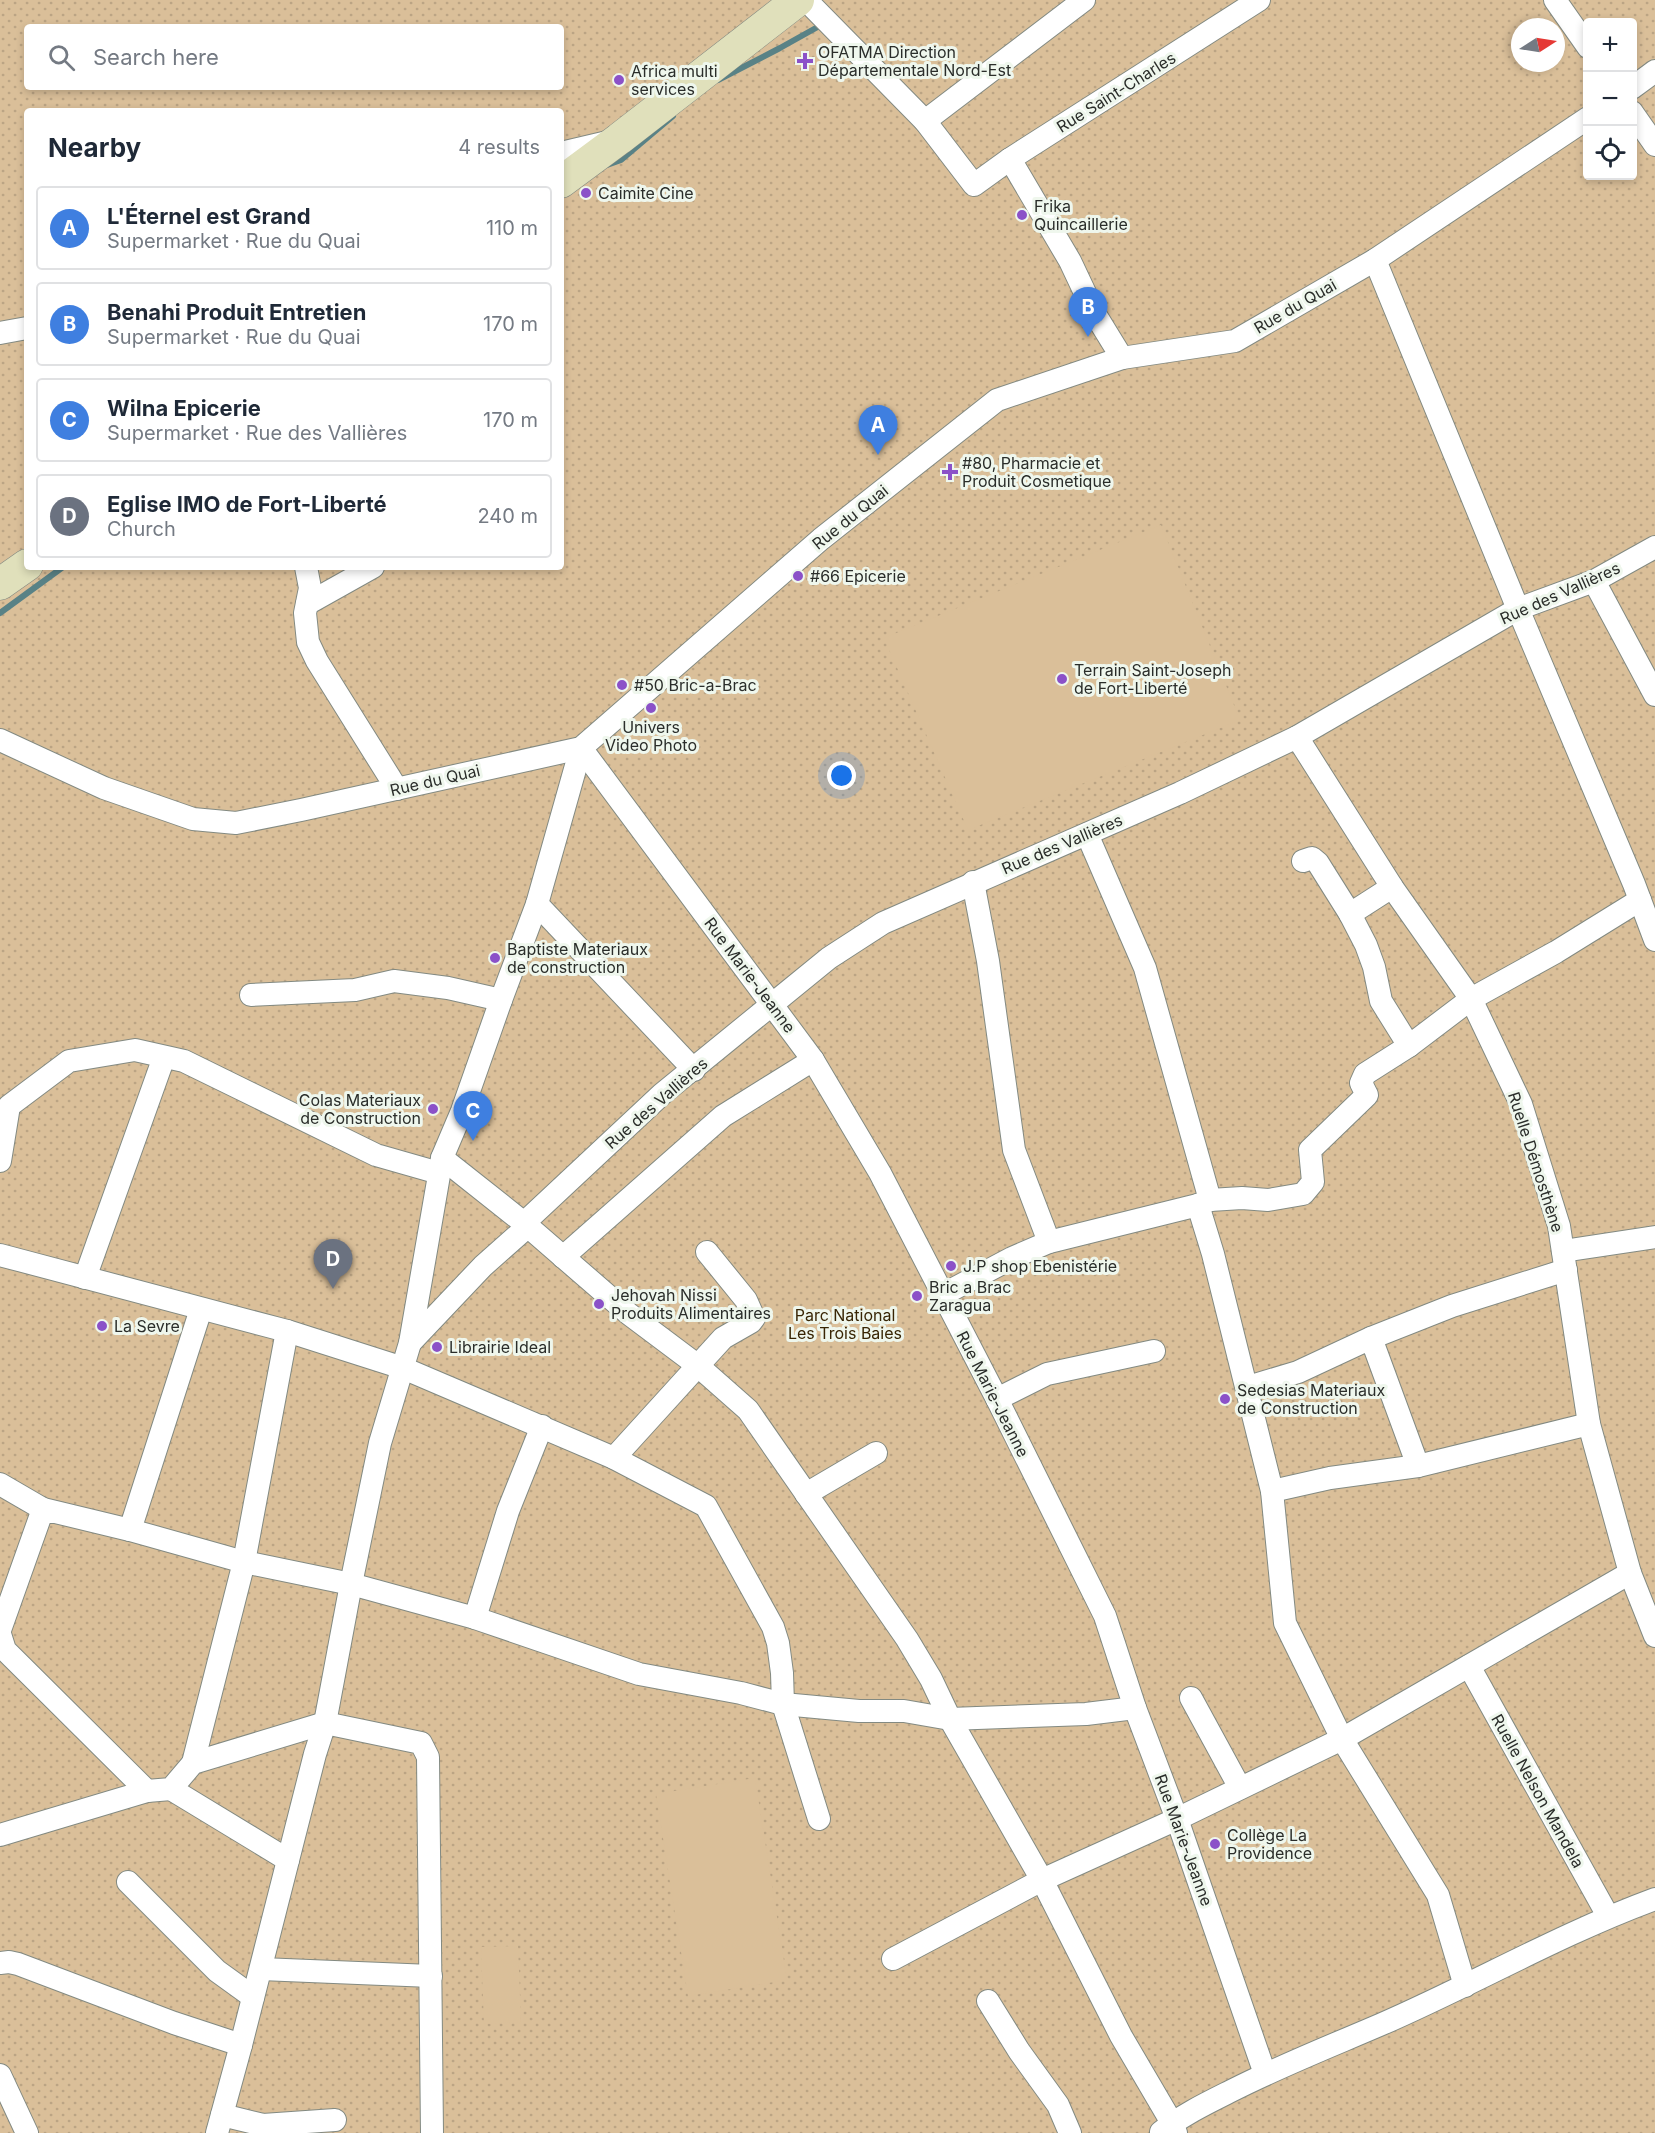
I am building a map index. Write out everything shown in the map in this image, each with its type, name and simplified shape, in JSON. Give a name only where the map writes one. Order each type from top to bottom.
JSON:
[{"type":"main road","points":[[564,180],[798,0]]},
{"type":"main road","points":[[0,584],[24,567]]},
{"type":"street","points":[[806,0],[925,121],[1084,0]]},
{"type":"street","name":"Rue Saint-Charles","points":[[925,121],[974,185],[1010,159],[1259,0]]},
{"type":"street","points":[[1555,0],[1583,41]]},
{"type":"street","points":[[1637,84],[1655,71]]},
{"type":"street","points":[[1637,119],[1655,145]]},
{"type":"street","name":"Rue du Quai","points":[[0,740],[104,788],[193,819],[236,823],[581,748],[821,539],[997,400],[1122,358],[1235,341],[1375,260],[1583,121]]},
{"type":"street","points":[[564,152],[619,139]]},
{"type":"street","points":[[1010,159],[1070,261],[1095,314],[1122,358]]},
{"type":"street","points":[[1375,260],[1655,940]]},
{"type":"street","points":[[0,333],[24,329]]},
{"type":"street","name":"Rue des Vallières","points":[[410,1343],[483,1266],[639,1114],[830,958],[883,923],[1087,834],[1297,737],[1518,609],[1594,581],[1655,547]]},
{"type":"street","points":[[307,570],[310,588],[305,614],[308,642],[317,661],[397,789]]},
{"type":"street","points":[[307,604],[368,570]]},
{"type":"street","points":[[1594,581],[1655,695]]},
{"type":"street","name":"Ruelle Démosthène","points":[[1297,737],[1392,886],[1471,999],[1521,1104],[1559,1226],[1589,1424],[1630,1574],[1655,1636]]},
{"type":"street","points":[[335,2120],[263,2125],[219,2124],[315,1754],[325,1724],[380,1443],[410,1343],[440,1166],[537,904],[581,748]]},
{"type":"street","name":"Rue Marie-Jeanne","points":[[581,748],[813,1060],[880,1173],[997,1399],[1105,1616],[1135,1708],[1177,1819],[1265,2074]]},
{"type":"street","points":[[1087,834],[1145,968],[1204,1202],[1213,1254],[1272,1491],[1285,1623],[1342,1739],[1438,1895],[1465,1986]]},
{"type":"street","points":[[1303,861],[1312,858],[1318,863],[1350,914],[1374,967],[1381,1001],[1409,1046]]},
{"type":"street","points":[[973,882],[988,962],[1014,1149],[1049,1242]]},
{"type":"street","points":[[1350,914],[1392,886]]},
{"type":"street","points":[[942,1295],[1012,1258],[1049,1242],[1204,1202],[1242,1198],[1268,1200],[1303,1194],[1313,1182],[1310,1150],[1367,1095],[1361,1083],[1365,1074],[1409,1046],[1471,999],[1556,952],[1640,900]]},
{"type":"street","points":[[537,904],[694,1070]]},
{"type":"street","points":[[251,995],[355,990],[394,981],[448,988],[501,1000]]},
{"type":"street","points":[[0,1161],[4,1106],[69,1061],[135,1050],[184,1061],[376,1155],[440,1166],[525,1225],[629,1314],[697,1365],[748,1410],[932,1678],[950,1719],[1042,1880],[1170,2130],[1265,2074],[1383,2024],[1608,1916],[1655,1899]]},
{"type":"street","points":[[85,1278],[164,1057]]},
{"type":"street","points":[[563,1257],[723,1116],[813,1060]]},
{"type":"street","points":[[1248,1388],[1298,1372],[1371,1338],[1564,1261],[1655,1237]]},
{"type":"street","points":[[614,1458],[723,1338],[754,1318],[746,1300],[706,1252]]},
{"type":"street","points":[[0,1256],[287,1330],[404,1368],[614,1458],[706,1506],[773,1627],[778,1643],[782,1673],[783,1704],[819,1819]]},
{"type":"street","points":[[130,1530],[201,1309]]},
{"type":"street","points":[[171,1789],[193,1763],[244,1562],[287,1330]]},
{"type":"street","points":[[1371,1338],[1418,1467]]},
{"type":"street","points":[[997,1399],[1047,1374],[1154,1351]]},
{"type":"street","points":[[1272,1491],[1330,1478],[1418,1467],[1589,1424]]},
{"type":"street","points":[[475,1618],[508,1511],[542,1426]]},
{"type":"street","points":[[806,1494],[876,1453]]},
{"type":"street","points":[[0,1484],[44,1509],[244,1562],[351,1584],[475,1618],[639,1674],[741,1693],[783,1704],[859,1711],[904,1711],[950,1719],[1086,1714],[1135,1708]]},
{"type":"street","points":[[44,1509],[0,1632],[5,1650],[147,1791]]},
{"type":"street","points":[[893,1959],[1042,1880],[1177,1819],[1342,1739],[1630,1574]]},
{"type":"street","name":"Ruelle Nelson Mandela","points":[[1469,1666],[1608,1916]]},
{"type":"street","points":[[1191,1698],[1240,1788]]},
{"type":"street","points":[[193,1763],[325,1724],[421,1743],[429,1757],[432,2133]]},
{"type":"street","points":[[0,1835],[147,1791],[171,1789],[288,1860]]},
{"type":"street","points":[[128,1882],[217,1971],[253,1997]]},
{"type":"street","points":[[0,1963],[18,1964],[174,2023],[241,2045]]},
{"type":"street","points":[[261,1969],[431,1976]]},
{"type":"street","points":[[988,2001],[1019,2051],[1058,2105],[1070,2133]]},
{"type":"street","points":[[0,2075],[27,2133]]},
{"type":"green space","name":"Parc National Les Trois Baies","points":[[0,0],[1655,0],[1655,2133],[0,2133]]},
{"type":"green space","name":"Terrain Saint-Joseph de Fort-Liberté","points":[[1161,525],[1240,720],[968,830],[884,638]]},
{"type":"green space","points":[[755,1778],[787,1980],[688,1996],[656,1794]]},
{"type":"green space","points":[[518,1946],[521,2022],[484,2024],[481,1947]]},
{"type":"waterway","points":[[718,80],[823,24]]},
{"type":"waterway","points":[[607,165],[621,160],[673,116]]},
{"type":"waterway","points":[[0,613],[59,570]]},
{"type":"place","name":"OFATMA Direction Départementale Nord-Est","points":[[805,61]]},
{"type":"place","name":"Africa multi services","points":[[619,80]]},
{"type":"place","name":"Caimite Cine","points":[[586,193]]},
{"type":"place","name":"Frika Quincaillerie","points":[[1022,215]]},
{"type":"place","name":"Benahi Produit Entretien","points":[[1088,337]]},
{"type":"place","name":"L'Éternel est Grand","points":[[878,455]]},
{"type":"place","name":"#80, Pharmacie et Produit Cosmetique","points":[[950,472]]},
{"type":"place","name":"#66 Epicerie","points":[[798,576]]},
{"type":"place","name":"Terrain Saint-Joseph de Fort-Liberté","points":[[1062,679]]},
{"type":"place","name":"#50 Bric-a-Brac","points":[[622,685]]},
{"type":"place","name":"Univers Video Photo","points":[[651,708]]},
{"type":"place","name":"Baptiste Materiaux de construction","points":[[495,958]]},
{"type":"place","name":"Colas Materiaux de Construction","points":[[433,1109]]},
{"type":"place","name":"Wilna Epicerie","points":[[473,1141]]},
{"type":"place","name":"J.P shop Ebenistérie","points":[[951,1266]]},
{"type":"place","name":"Eglise IMO de Fort-Liberté","points":[[333,1289]]},
{"type":"place","name":"Bric a Brac Zaragua","points":[[917,1296]]},
{"type":"place","name":"Jehovah Nissi Produits Alimentaires","points":[[599,1304]]},
{"type":"place","name":"La Sevre","points":[[102,1326]]},
{"type":"place","name":"Librairie Ideal","points":[[437,1347]]},
{"type":"place","name":"Sedesias Materiaux de Construction","points":[[1225,1399]]},
{"type":"place","name":"Collège La Providence","points":[[1215,1844]]}]
